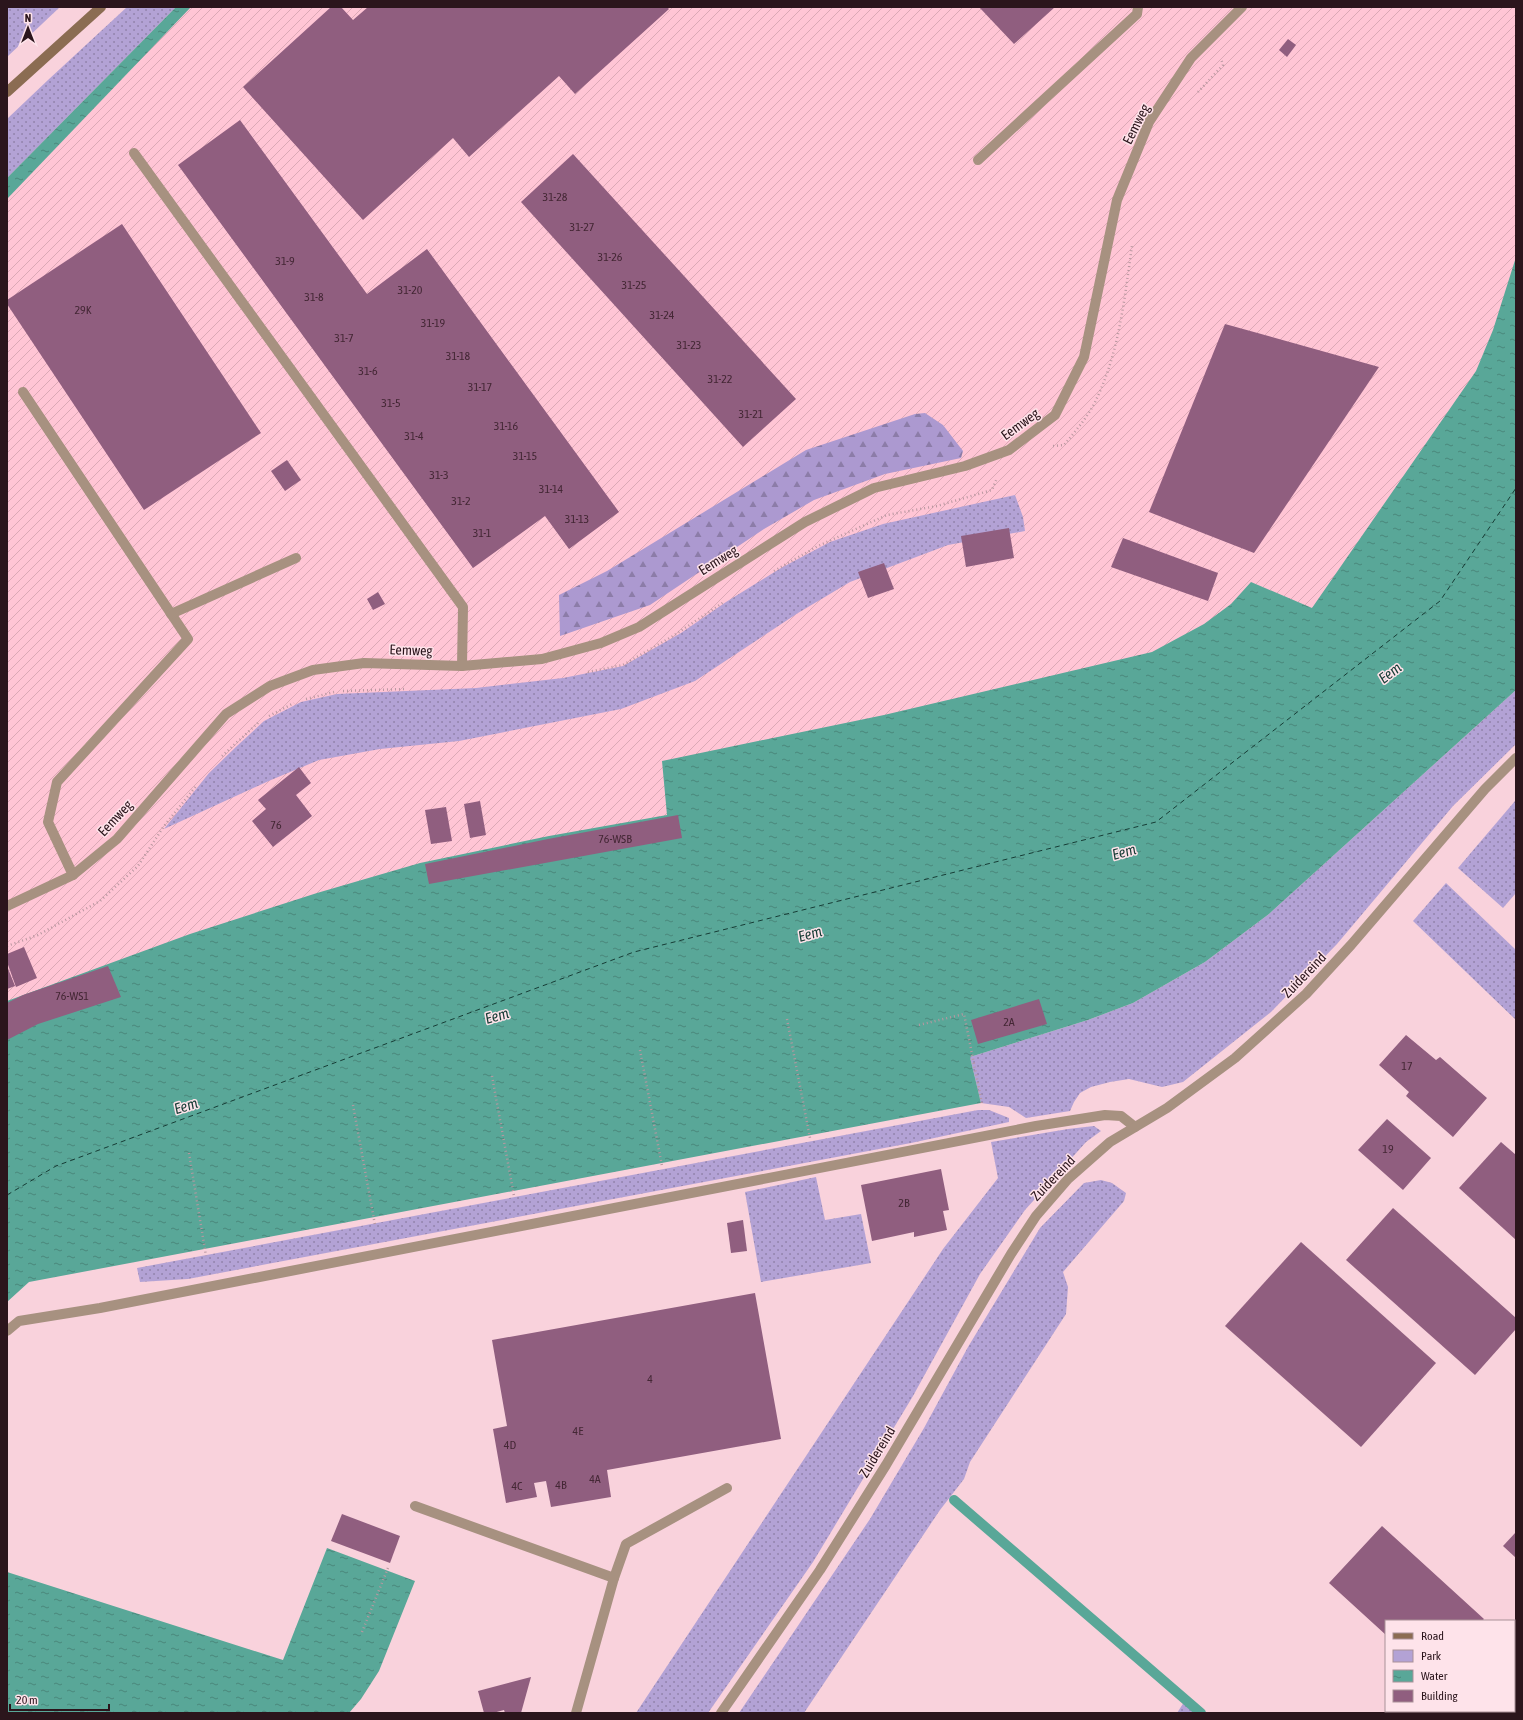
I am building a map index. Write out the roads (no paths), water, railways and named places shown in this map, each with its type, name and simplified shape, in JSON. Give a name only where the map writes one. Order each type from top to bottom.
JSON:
[{"type":"main road","points":[[7,92],[101,7]]},
{"type":"street","points":[[978,160],[1137,14],[1138,7]]},
{"type":"street","name":"Eemweg","points":[[7,906],[73,875],[117,839],[226,714],[270,686],[313,670],[364,663],[462,666],[542,659],[601,643],[639,627],[805,522],[874,488],[965,466],[1009,450],[1055,415],[1084,357],[1117,200],[1150,122],[1191,58],[1242,7]]},
{"type":"street","points":[[134,153],[463,607],[462,666]]},
{"type":"street","points":[[23,392],[188,639],[57,782],[48,822],[73,875]]},
{"type":"street","points":[[171,614],[296,558]]},
{"type":"street","name":"Zuidereind","points":[[721,1713],[820,1570],[886,1465],[1011,1254],[1036,1216],[1068,1179],[1110,1142],[1167,1108],[1235,1058],[1306,994],[1351,946],[1485,789],[1516,758]]},
{"type":"street","points":[[7,1331],[19,1322],[108,1307],[1036,1126],[1105,1115],[1121,1116],[1135,1127]]},
{"type":"street","points":[[576,1713],[614,1578],[626,1544],[727,1488]]},
{"type":"street","points":[[416,1506],[614,1578]]},
{"type":"water","points":[[176,7],[191,7],[7,199],[7,178]]},
{"type":"water","name":"Eem","points":[[1516,257],[1516,690],[1269,914],[1205,962],[1133,1003],[1088,1020],[970,1057],[981,1103],[29,1282],[7,1302],[7,1001],[190,934],[317,893],[420,863],[549,836],[667,815],[662,761],[884,715],[1152,652],[1204,624],[1231,604],[1251,582],[1312,608],[1476,371],[1493,330]]},
{"type":"water","points":[[327,1548],[415,1581],[379,1671],[361,1699],[349,1713],[7,1713],[7,1572],[283,1660]]},
{"type":"waterway","points":[[954,1500],[1201,1713]]}]
